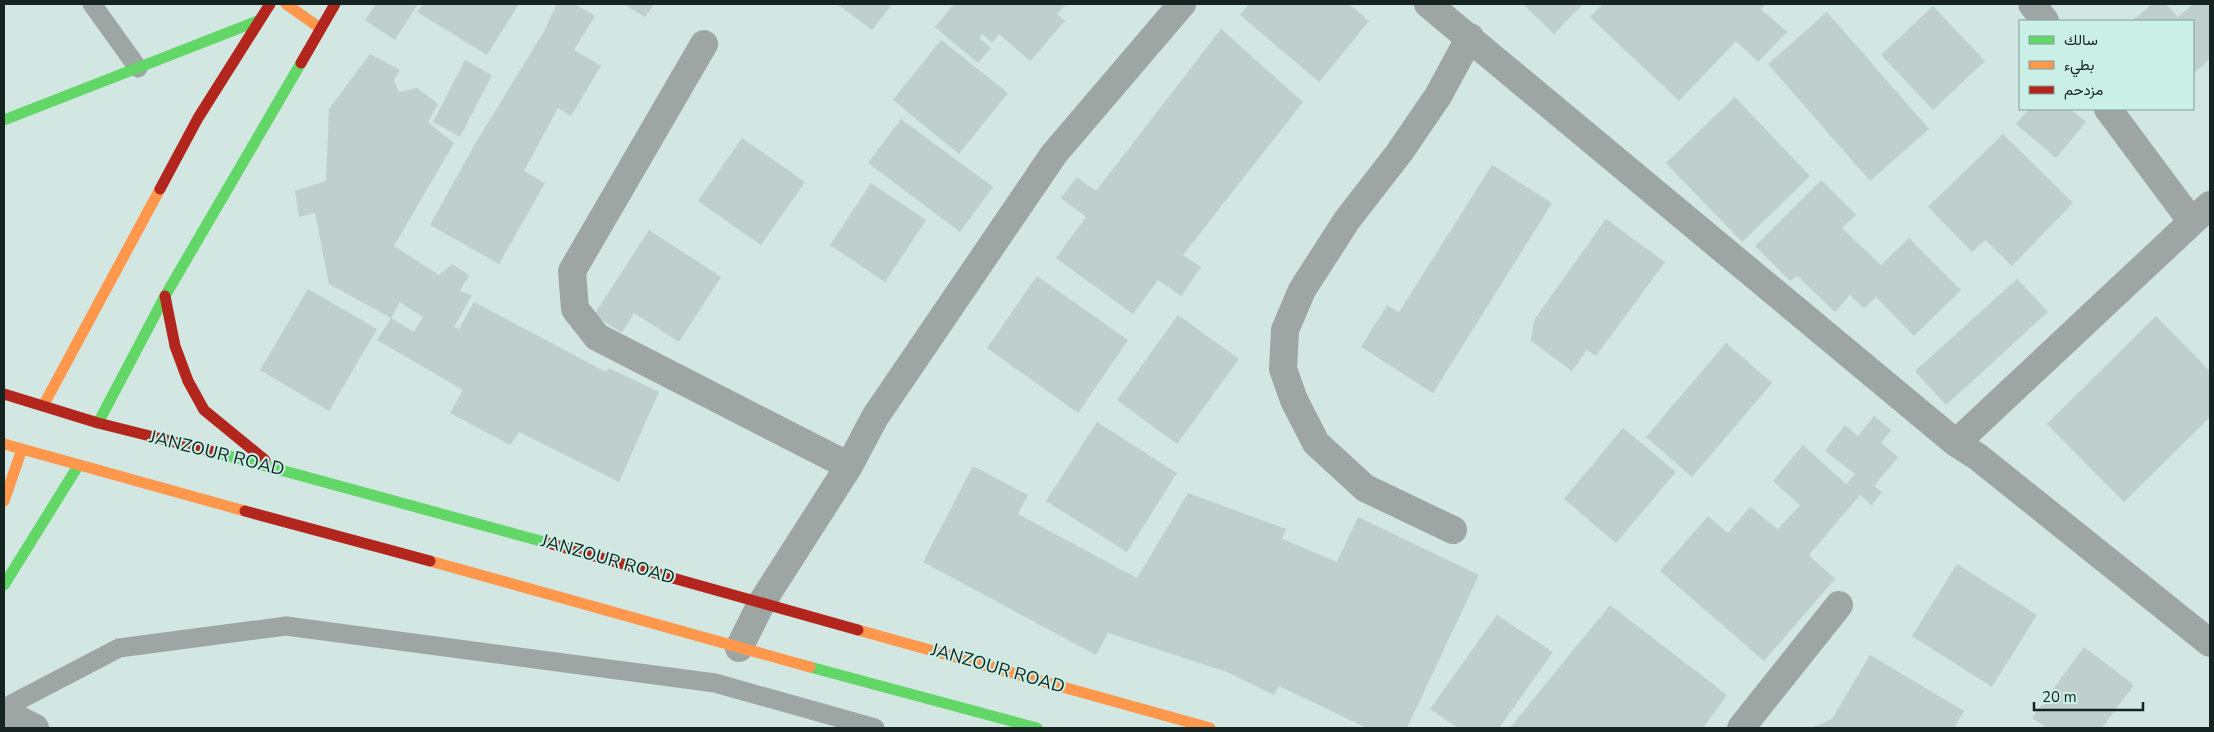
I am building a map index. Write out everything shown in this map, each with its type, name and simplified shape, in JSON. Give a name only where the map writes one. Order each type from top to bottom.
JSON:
[{"type":"main road","points":[[43,406],[198,118],[270,4]]},
{"type":"main road","points":[[286,4],[320,28]]},
{"type":"main road","points":[[98,423],[165,296],[335,4]]},
{"type":"main road","points":[[4,120],[260,20]]},
{"type":"main road","points":[[165,296],[175,346],[188,381],[204,410],[272,466]]},
{"type":"main road","name":"JANZOUR ROAD","points":[[4,394],[98,423],[272,466],[1210,728]]},
{"type":"main road","points":[[4,444],[78,466],[571,599],[739,648],[1037,728]]},
{"type":"main road","points":[[4,501],[22,449]]},
{"type":"main road","points":[[4,585],[78,466]]},
{"type":"street","points":[[739,648],[762,602],[849,466],[876,417],[1054,154],[1182,4]]},
{"type":"street","points":[[1429,4],[1956,443],[1978,456],[2210,643]]},
{"type":"street","points":[[2032,4],[2044,20]]},
{"type":"street","points":[[1453,530],[1365,488],[1316,443],[1294,400],[1283,369],[1285,330],[1302,290],[1347,220],[1399,152],[1438,96],[1470,37]]},
{"type":"street","points":[[704,44],[572,271],[575,309],[597,337],[849,466]]},
{"type":"street","points":[[1956,443],[2201,214],[2109,110]]},
{"type":"street","points":[[1741,728],[1839,605]]},
{"type":"street","points":[[4,710],[34,728]]},
{"type":"lane","points":[[92,4],[138,68]]},
{"type":"lane","points":[[4,710],[119,648],[286,626],[715,683],[876,728]]},
{"type":"building","points":[[376,4],[418,4],[395,40],[365,20]]},
{"type":"building","points":[[423,4],[519,4],[487,55],[417,12]]},
{"type":"building","points":[[557,4],[575,4],[595,16],[574,50],[601,66],[571,116],[558,108],[524,171],[545,183],[499,264],[430,225],[475,144],[544,31]]},
{"type":"building","points":[[624,4],[654,4],[645,17]]},
{"type":"building","points":[[837,4],[892,4],[872,30]]},
{"type":"building","points":[[954,4],[1066,4],[1057,14],[1065,21],[1030,61],[999,34],[992,43],[982,34],[979,38],[991,48],[978,63],[935,27]]},
{"type":"building","points":[[1249,4],[1349,4],[1369,21],[1319,82],[1240,15]]},
{"type":"building","points":[[1523,4],[1583,4],[1554,34]]},
{"type":"building","points":[[1603,4],[1766,4],[1761,9],[1787,32],[1758,62],[1736,41],[1679,101],[1590,17]]},
{"type":"building","points":[[2152,4],[2166,4],[2178,17],[2193,4],[2210,4],[2210,59],[2194,73],[2194,20],[2133,20]]},
{"type":"building","points":[[1933,6],[1985,61],[1933,110],[1881,55]]},
{"type":"building","points":[[1827,12],[1929,129],[1870,181],[1768,64]]},
{"type":"building","points":[[1221,29],[1303,102],[1183,255],[1201,267],[1181,296],[1158,280],[1133,314],[1056,258],[1086,217],[1061,198],[1077,177],[1096,191]]},
{"type":"building","points":[[941,40],[1008,93],[959,154],[893,100]]},
{"type":"building","points":[[370,54],[400,70],[394,80],[399,92],[417,88],[438,104],[428,122],[454,143],[394,246],[439,275],[452,264],[469,275],[460,291],[472,295],[454,327],[459,329],[474,302],[606,372],[609,368],[659,392],[619,482],[519,432],[510,445],[450,413],[463,390],[377,340],[391,318],[329,284],[315,213],[299,217],[295,191],[326,181],[329,109]],"holes":[[[400,302],[423,317],[414,332],[391,318]]]},
{"type":"building","points":[[465,60],[492,75],[460,137],[433,122]]},
{"type":"building","points":[[1735,97],[1810,176],[1742,242],[1666,163]]},
{"type":"building","points":[[2028,110],[2071,110],[2086,122],[2056,158],[2016,124]]},
{"type":"building","points":[[901,119],[993,187],[960,232],[868,163]]},
{"type":"building","points":[[2003,134],[2073,203],[2012,266],[1985,240],[1972,252],[1928,207]]},
{"type":"building","points":[[742,138],[805,182],[761,245],[698,201]]},
{"type":"building","points":[[1492,165],[1552,203],[1433,393],[1361,347],[1387,305],[1399,312]]},
{"type":"building","points":[[1821,180],[1856,215],[1842,228],[1881,265],[1909,238],[1961,290],[1914,336],[1876,297],[1864,309],[1850,295],[1835,312],[1797,276],[1790,281],[1755,246]]},
{"type":"building","points":[[871,183],[926,220],[885,282],[830,245]]},
{"type":"building","points":[[1606,219],[1665,262],[1596,356],[1587,350],[1572,371],[1531,341],[1534,320]]},
{"type":"building","points":[[649,230],[721,277],[679,342],[634,313],[622,333],[594,315]]},
{"type":"building","points":[[1037,276],[1128,340],[1078,413],[987,348]]},
{"type":"building","points":[[2017,279],[2048,312],[1946,405],[1915,371]]},
{"type":"building","points":[[308,289],[377,329],[329,411],[260,370]]},
{"type":"building","points":[[1178,315],[1239,359],[1177,444],[1117,400]]},
{"type":"building","points":[[2156,316],[2210,371],[2210,417],[2124,502],[2047,424]]},
{"type":"building","points":[[1726,343],[1772,383],[1692,477],[1646,437]]},
{"type":"building","points":[[1874,416],[1891,430],[1881,443],[1898,457],[1874,486],[1882,492],[1872,505],[1860,495],[1809,555],[1835,579],[1764,661],[1660,571],[1708,516],[1728,533],[1750,507],[1778,529],[1800,505],[1773,481],[1803,445],[1846,484],[1855,474],[1825,451],[1845,425],[1858,436]]},
{"type":"building","points":[[1097,422],[1177,473],[1127,552],[1046,501]]},
{"type":"building","points":[[1623,428],[1676,472],[1616,543],[1564,499]]},
{"type":"building","points":[[973,466],[1028,495],[1018,514],[1137,578],[1188,493],[1286,529],[1282,539],[1337,562],[1358,517],[1479,575],[1407,728],[1367,728],[1279,686],[1274,695],[1227,672],[1108,633],[1096,655],[923,562]]},
{"type":"building","points":[[1957,564],[2037,615],[1992,687],[1912,636]]},
{"type":"building","points":[[1610,605],[1727,695],[1703,728],[1510,728]]},
{"type":"building","points":[[1497,615],[1553,652],[1499,728],[1458,728],[1430,709]]},
{"type":"building","points":[[2084,647],[2134,685],[2102,728],[2047,728],[2032,718]]},
{"type":"building","points":[[1870,655],[1964,711],[1954,728],[1811,728],[1832,719]]},
{"type":"traffic: fast","points":[[4,120],[260,20]]},
{"type":"traffic: fast","points":[[98,423],[165,296],[301,63]]},
{"type":"traffic: fast","points":[[218,453],[548,543]]},
{"type":"traffic: fast","points":[[4,585],[78,466]]},
{"type":"traffic: fast","points":[[810,667],[1037,728]]},
{"type":"traffic: slow","points":[[286,4],[320,28]]},
{"type":"traffic: slow","points":[[43,406],[160,189]]},
{"type":"traffic: slow","points":[[4,444],[245,511]]},
{"type":"traffic: slow","points":[[4,501],[22,449]]},
{"type":"traffic: slow","points":[[430,561],[810,667]]},
{"type":"traffic: slow","points":[[858,630],[1210,728]]},
{"type":"traffic: jam","points":[[160,189],[198,118],[270,4]]},
{"type":"traffic: jam","points":[[301,63],[335,4]]},
{"type":"traffic: jam","points":[[165,296],[175,346],[188,381],[204,410],[265,460]]},
{"type":"traffic: jam","points":[[4,394],[98,423],[218,453]]},
{"type":"traffic: jam","points":[[245,511],[430,561]]},
{"type":"traffic: jam","points":[[548,543],[858,630]]}]
